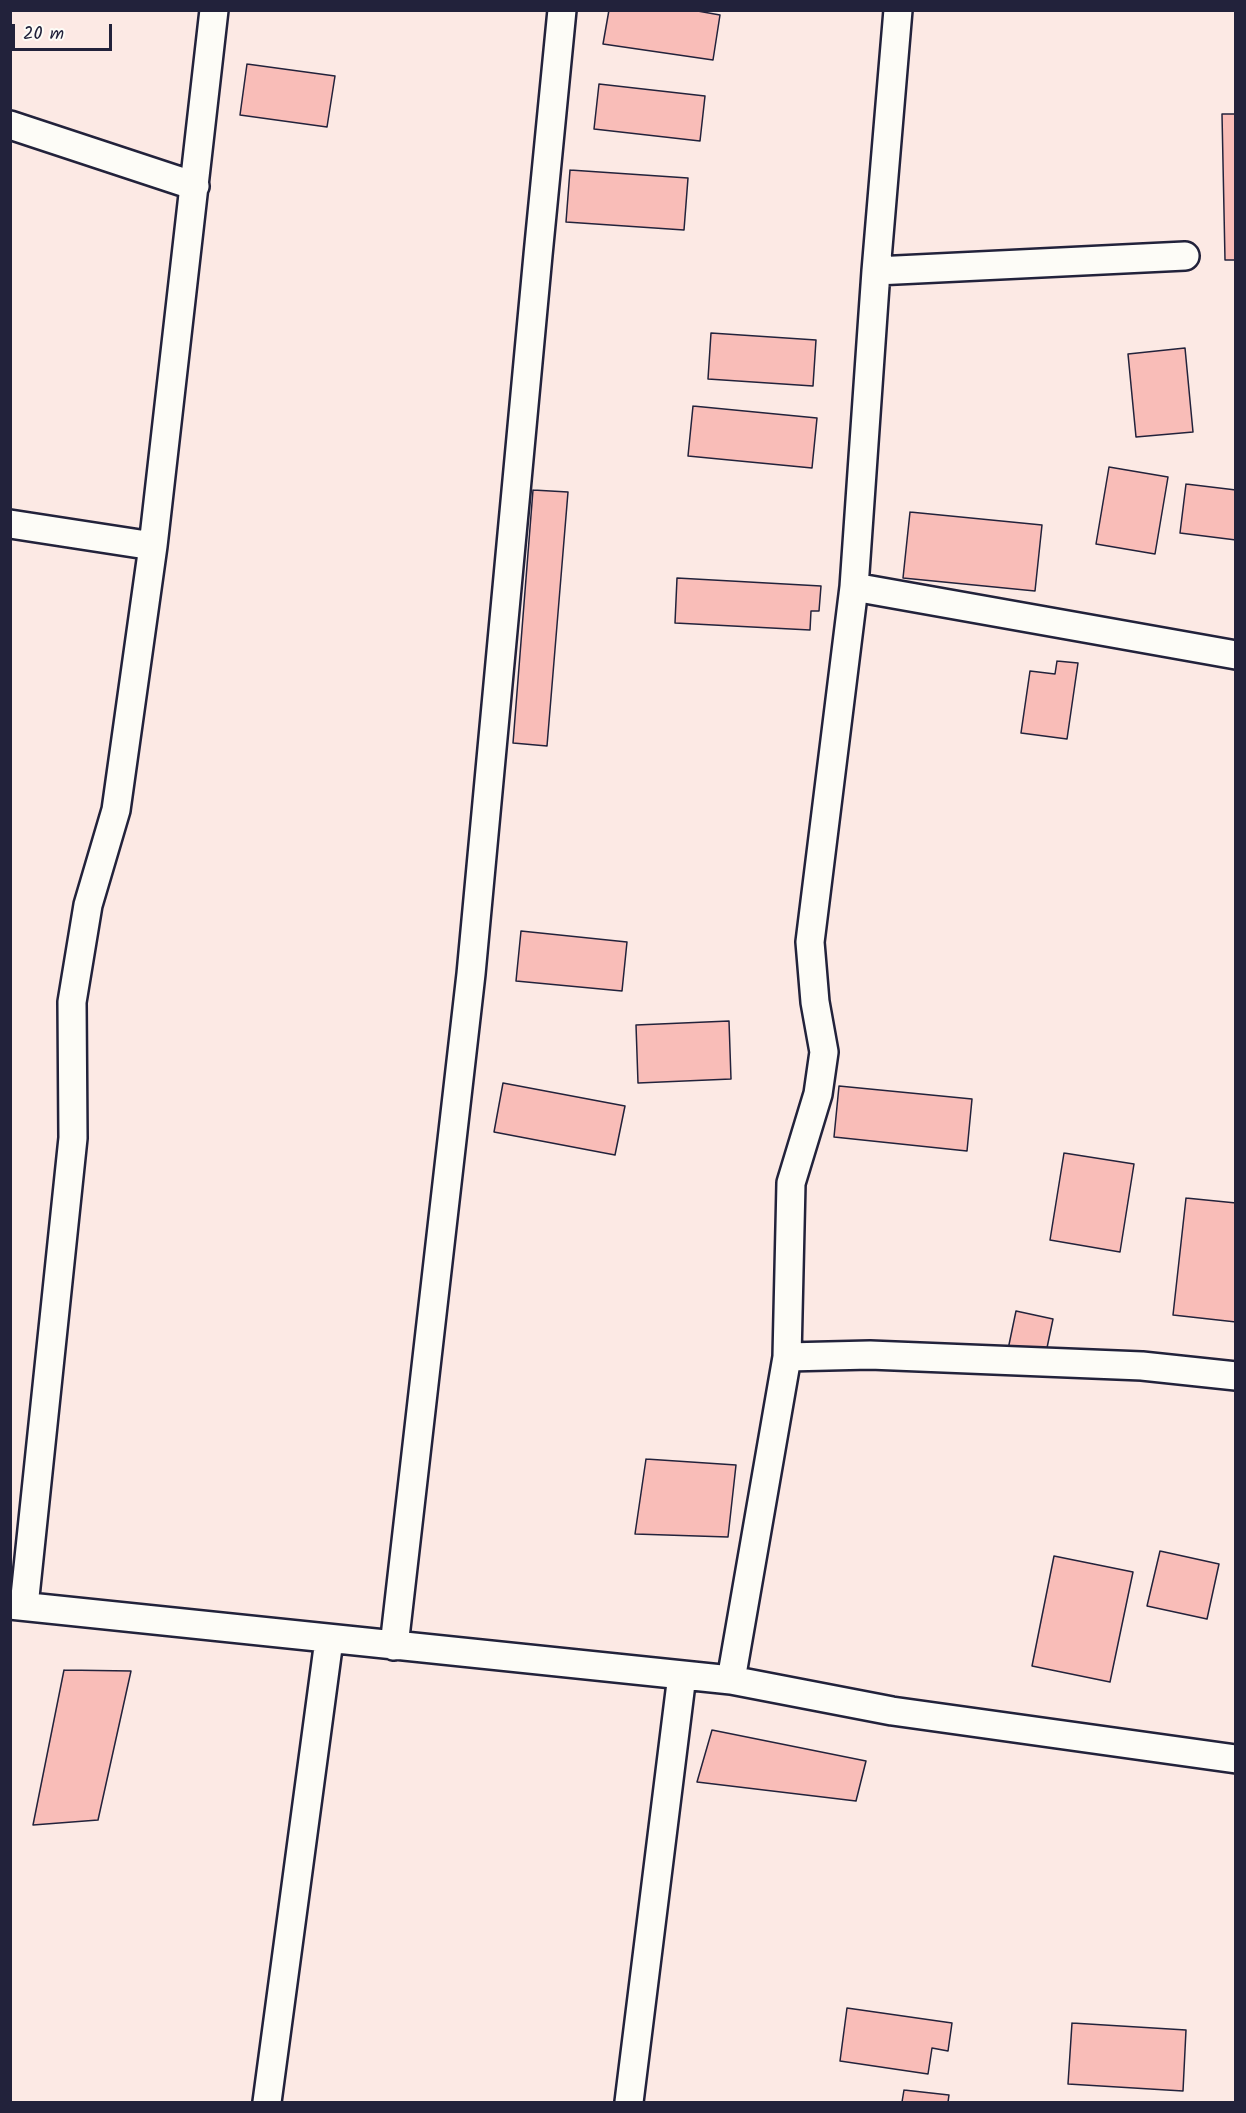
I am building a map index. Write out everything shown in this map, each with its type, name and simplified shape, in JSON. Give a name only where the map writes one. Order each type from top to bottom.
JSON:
[{"type":"street","points":[[214,10],[153,546],[116,810],[88,905],[72,1002],[73,1138],[17,1606],[731,1680],[892,1712],[1236,1759]]},
{"type":"street","points":[[394,1646],[471,974],[562,10]]},
{"type":"street","points":[[731,1680],[787,1357],[791,1183],[818,1094],[824,1052],[815,1002],[810,942],[854,587],[876,271],[898,10]]},
{"type":"street","points":[[10,125],[195,186]]},
{"type":"street","points":[[876,271],[1185,256]]},
{"type":"street","points":[[10,524],[153,546]]},
{"type":"street","points":[[854,587],[1236,655]]},
{"type":"street","points":[[787,1357],[870,1355],[1130,1366],[1236,1376]]},
{"type":"street","points":[[267,2103],[329,1640]]},
{"type":"street","points":[[628,2103],[682,1675]]},
{"type":"building","points":[[609,10],[692,10],[720,15],[713,60],[603,44]]},
{"type":"building","points":[[247,64],[335,76],[327,127],[240,115]]},
{"type":"building","points":[[599,84],[705,96],[700,141],[594,129]]},
{"type":"building","points":[[1222,114],[1236,114],[1236,260],[1225,260]]},
{"type":"building","points":[[570,170],[688,178],[684,230],[566,222]]},
{"type":"building","points":[[711,333],[816,340],[813,386],[708,379]]},
{"type":"building","points":[[1185,348],[1193,432],[1136,437],[1128,354]]},
{"type":"building","points":[[693,406],[817,418],[812,468],[688,456]]},
{"type":"building","points":[[1109,467],[1168,477],[1155,554],[1096,544]]},
{"type":"building","points":[[1186,484],[1236,490],[1236,540],[1180,533]]},
{"type":"building","points":[[533,490],[568,492],[547,746],[513,743]]},
{"type":"building","points":[[910,512],[1042,525],[1035,591],[903,578]]},
{"type":"building","points":[[677,578],[821,586],[819,611],[811,611],[810,630],[675,623]]},
{"type":"building","points":[[1057,661],[1078,663],[1067,739],[1021,733],[1030,671],[1055,674]]},
{"type":"building","points":[[521,931],[627,942],[622,991],[516,981]]},
{"type":"building","points":[[729,1021],[731,1079],[638,1083],[636,1025]]},
{"type":"building","points":[[503,1083],[625,1106],[615,1155],[494,1132]]},
{"type":"building","points":[[839,1086],[972,1099],[967,1151],[834,1137]]},
{"type":"building","points":[[1064,1153],[1134,1164],[1120,1252],[1050,1240]]},
{"type":"building","points":[[1186,1198],[1236,1203],[1236,1322],[1173,1315]]},
{"type":"building","points":[[1016,1311],[1053,1319],[1043,1367],[1006,1359]]},
{"type":"building","points":[[646,1459],[736,1465],[728,1537],[635,1534]]},
{"type":"building","points":[[1160,1551],[1219,1564],[1207,1619],[1147,1606]]},
{"type":"building","points":[[1054,1556],[1133,1572],[1110,1682],[1032,1666]]},
{"type":"building","points":[[64,1670],[131,1671],[98,1820],[33,1825]]},
{"type":"building","points":[[712,1730],[866,1761],[856,1801],[697,1782]]},
{"type":"building","points":[[847,2008],[952,2023],[948,2051],[932,2048],[928,2074],[840,2061]]},
{"type":"building","points":[[1072,2023],[1186,2030],[1183,2091],[1068,2084]]},
{"type":"building","points":[[904,2090],[949,2095],[948,2102],[902,2102]]}]
